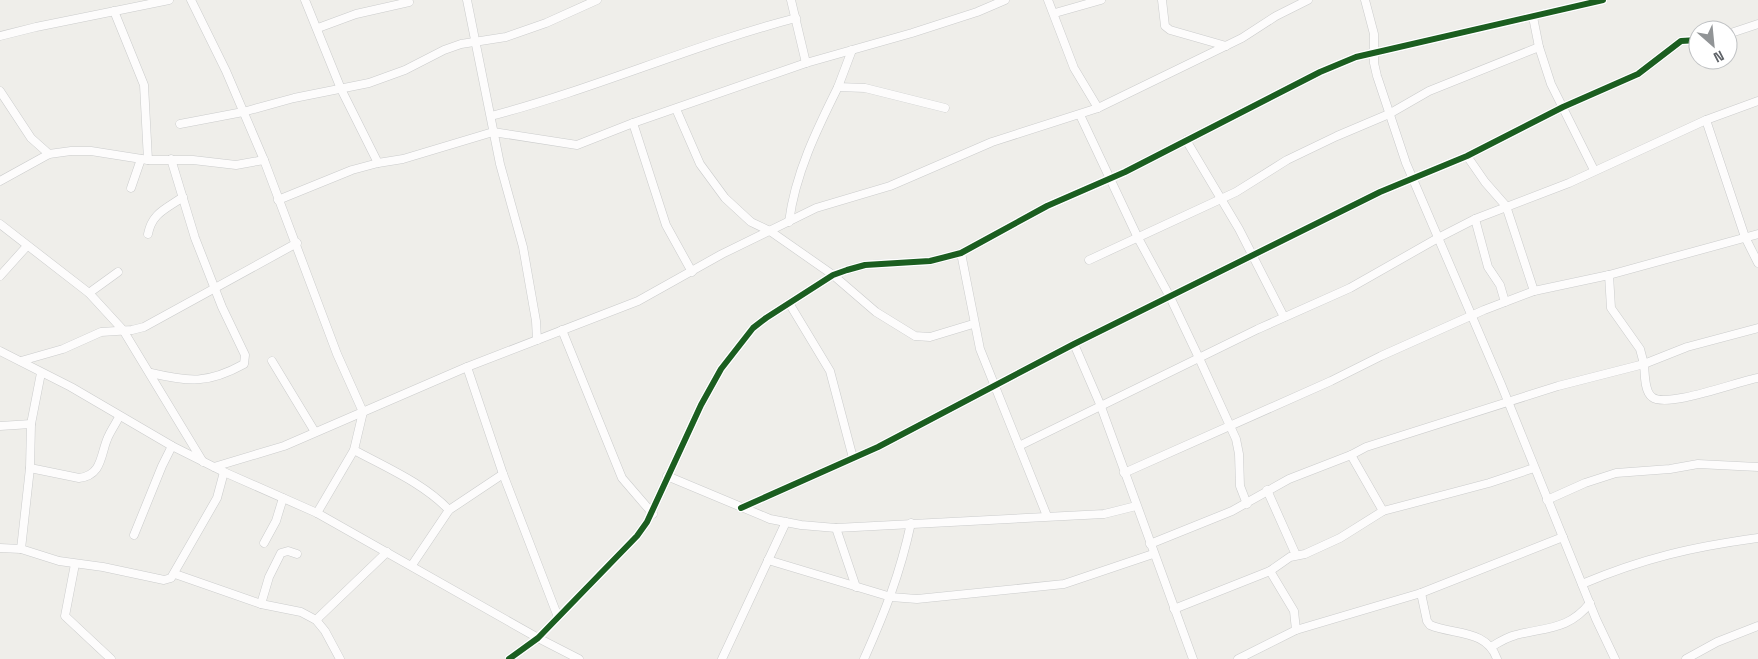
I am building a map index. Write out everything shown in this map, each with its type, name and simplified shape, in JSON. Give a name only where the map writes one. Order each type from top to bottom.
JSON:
[{"type":"street","points":[[0,36],[155,1],[169,0]]},
{"type":"street","points":[[191,0],[264,160],[278,200],[297,243],[337,354],[362,412],[354,450],[317,513]]},
{"type":"street","points":[[304,0],[318,28],[340,89],[378,163]]},
{"type":"street","points":[[467,0],[478,42],[493,132],[523,247],[536,321],[537,340]]},
{"type":"street","points":[[180,124],[243,112],[294,98],[387,77],[444,50],[461,44],[506,37],[546,23],[597,0]]},
{"type":"street","points":[[791,0],[806,63]]},
{"type":"street","points":[[278,200],[352,170],[403,159],[493,132],[577,146],[633,123],[806,63],[977,12],[1005,0]]},
{"type":"street","points":[[1048,0],[1055,13],[1074,68],[1098,108]]},
{"type":"street","points":[[1055,13],[1101,0]]},
{"type":"street","points":[[1162,0],[1165,26],[1170,30],[1226,46]]},
{"type":"street","points":[[214,467],[261,455],[467,367],[638,301],[722,254],[816,208],[901,182],[992,142],[1098,108],[1256,31],[1276,16],[1308,0]]},
{"type":"street","points":[[1365,0],[1374,34],[1377,76],[1413,178],[1615,659]]},
{"type":"street","points":[[509,659],[538,638],[637,536],[653,514],[667,476],[701,405],[721,369],[753,328],[833,275],[865,265],[930,261],[961,253],[1047,206],[1110,180],[1320,72],[1356,57],[1533,18],[1603,0]]},
{"type":"street","points":[[318,28],[356,14],[409,2]]},
{"type":"street","points":[[114,11],[144,85],[144,160],[132,188]]},
{"type":"street","points":[[491,116],[576,91],[677,54],[796,18]]},
{"type":"street","points":[[1533,18],[1539,48],[1551,84],[1594,170]]},
{"type":"street","points":[[1738,31],[1758,24]]},
{"type":"street","points":[[741,508],[878,447],[994,384],[1252,255],[1413,178],[1467,156],[1563,107],[1638,74],[1681,42],[1688,41]]},
{"type":"street","points":[[1089,260],[1221,199],[1287,160],[1389,114],[1430,91],[1539,48]]},
{"type":"street","points":[[789,222],[792,202],[808,153],[838,87],[852,50]]},
{"type":"street","points":[[838,87],[872,90],[945,108]]},
{"type":"street","points":[[0,91],[31,138],[49,154]]},
{"type":"street","points":[[1019,446],[1284,317],[1350,288],[1475,219],[1569,183],[1706,120],[1758,101]]},
{"type":"street","points":[[676,108],[700,164],[725,198],[751,222],[770,231],[833,275],[876,312],[915,336],[930,337],[973,324]]},
{"type":"street","points":[[1080,115],[1138,238],[1170,297],[1230,426],[1239,454],[1238,476],[1247,504]]},
{"type":"street","points":[[1706,120],[1746,237],[1758,262]]},
{"type":"street","points":[[633,123],[666,225],[692,272]]},
{"type":"street","points":[[1186,140],[1221,199],[1284,317]]},
{"type":"street","points":[[0,182],[49,154],[91,151],[144,160],[212,161],[236,165],[264,160]]},
{"type":"street","points":[[1467,156],[1484,182],[1506,206],[1534,291]]},
{"type":"street","points":[[151,373],[184,381],[203,381],[225,375],[244,364],[245,355],[195,238],[171,159]]},
{"type":"street","points":[[148,234],[154,216],[183,198]]},
{"type":"street","points":[[1475,219],[1488,267],[1500,285],[1505,302]]},
{"type":"street","points":[[0,224],[27,246],[49,260],[89,294],[123,330],[151,373],[203,462]]},
{"type":"street","points":[[1124,473],[1472,316],[1534,291],[1608,274],[1758,234]]},
{"type":"street","points":[[21,361],[63,349],[101,332],[132,330],[144,326],[297,243]]},
{"type":"street","points":[[0,276],[27,246]]},
{"type":"street","points":[[961,253],[973,324],[980,349],[1047,516]]},
{"type":"street","points":[[89,294],[118,272]]},
{"type":"street","points":[[1608,274],[1611,308],[1640,349],[1648,392],[1652,397],[1658,400],[1692,395],[1758,378]]},
{"type":"street","points":[[789,303],[830,371],[853,458]]},
{"type":"street","points":[[1150,544],[1247,504],[1267,490],[1289,479],[1388,439],[1508,404],[1600,374],[1644,364],[1688,347],[1758,328]]},
{"type":"street","points":[[562,330],[622,478],[653,514]]},
{"type":"street","points":[[1074,344],[1100,405],[1193,659]]},
{"type":"street","points":[[0,351],[71,387],[119,417],[203,462],[317,513],[412,565],[538,638],[579,659]]},
{"type":"street","points":[[272,361],[315,432]]},
{"type":"street","points":[[467,367],[503,474],[558,617]]},
{"type":"street","points":[[21,550],[30,468],[32,424],[41,373]]},
{"type":"street","points":[[30,468],[79,478],[87,477],[98,468],[108,435],[119,417]]},
{"type":"street","points":[[0,426],[32,424]]},
{"type":"street","points":[[134,535],[164,460],[172,446]]},
{"type":"street","points":[[354,450],[411,480],[439,499],[450,510]]},
{"type":"street","points":[[1351,455],[1383,511]]},
{"type":"street","points":[[1547,500],[1585,483],[1616,474],[1670,469],[1698,464],[1758,467]]},
{"type":"street","points":[[1174,609],[1270,571],[1296,555],[1306,554],[1340,538],[1383,511],[1489,483],[1534,468]]},
{"type":"street","points":[[0,548],[21,550],[75,564],[120,570],[164,580],[175,574],[189,545],[217,498],[224,472]]},
{"type":"street","points":[[412,565],[450,510],[503,474]]},
{"type":"street","points":[[667,476],[741,508],[786,522],[836,528],[1104,514],[1136,506]]},
{"type":"street","points":[[1267,490],[1296,555]]},
{"type":"street","points":[[264,543],[276,521],[282,498]]},
{"type":"street","points":[[722,659],[786,522]]},
{"type":"street","points":[[864,659],[891,597],[901,567],[910,523]]},
{"type":"street","points":[[836,528],[856,586]]},
{"type":"street","points":[[1238,659],[1296,630],[1422,593],[1563,537]]},
{"type":"street","points":[[1582,584],[1639,561],[1703,546],[1758,538]]},
{"type":"street","points":[[261,604],[269,577],[281,553],[288,551],[296,554]]},
{"type":"street","points":[[316,620],[387,552]]},
{"type":"street","points":[[768,560],[891,597],[917,599],[1064,584],[1153,554]]},
{"type":"street","points":[[75,564],[65,616],[111,659]]},
{"type":"street","points":[[1270,571],[1294,611],[1296,630]]},
{"type":"street","points":[[175,574],[261,604],[301,612],[316,620],[325,631],[340,659]]},
{"type":"street","points":[[1422,593],[1427,621],[1430,625],[1469,633],[1491,647],[1498,659]]},
{"type":"street","points":[[1491,647],[1515,635],[1537,632],[1573,620],[1590,603]]},
{"type":"street","points":[[1686,659],[1718,642],[1758,626]]},
{"type":"cycle path","points":[[509,659],[538,638],[637,536],[647,522],[701,405],[721,369],[753,328],[833,275],[865,265],[930,261],[961,253],[1047,206],[1125,172],[1320,72],[1356,57],[1603,0]]},
{"type":"cycle path","points":[[741,508],[878,447],[1074,344],[1380,192],[1467,156],[1563,107],[1638,74],[1681,41],[1688,41]]}]
